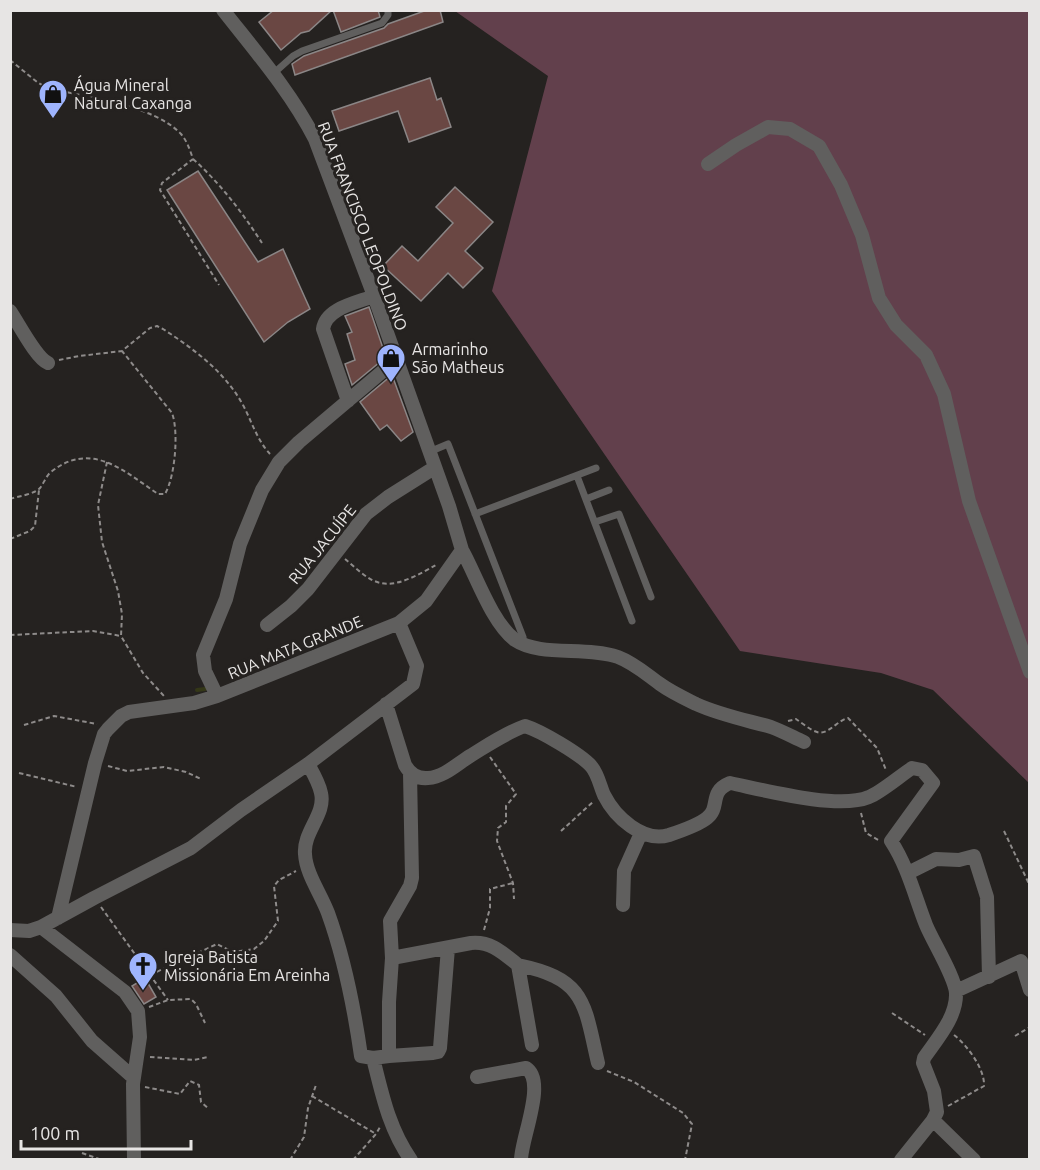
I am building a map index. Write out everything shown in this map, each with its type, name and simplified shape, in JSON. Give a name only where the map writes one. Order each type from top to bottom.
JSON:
[{"type":"street","name":"RUA FRANCISCO LEOPOLDINO","points":[[223,10],[274,73],[303,116],[315,139],[396,360]]},
{"type":"street","points":[[708,164],[768,127],[790,129],[819,146],[841,185],[862,235],[879,298],[896,325],[926,355],[944,394],[969,501],[1029,672]]},
{"type":"street","points":[[348,401],[323,329],[324,323],[332,313],[374,296]]},
{"type":"street","points":[[10,311],[24,329],[38,357],[48,363]]},
{"type":"street","points":[[217,696],[205,671],[203,655],[226,599],[233,566],[250,516],[262,490],[279,462],[299,442],[396,360],[449,506],[462,550],[505,631],[517,641],[530,647],[546,650],[587,651],[621,658],[636,665],[662,686],[699,706],[772,728],[804,742]]},
{"type":"street","name":"RUA JACUÍPE","points":[[267,625],[308,589],[366,514],[387,497],[434,468]]},
{"type":"street","name":"RUA MATA GRANDE","points":[[108,729],[121,716],[129,712],[194,703],[217,696],[399,622],[431,596],[462,550]]},
{"type":"street","points":[[10,930],[29,930],[41,927],[191,848],[413,684],[417,666],[399,622]]},
{"type":"street","points":[[386,704],[405,765],[410,773],[412,878],[410,886],[390,921],[392,958],[389,1056]]},
{"type":"street","points":[[410,773],[420,778],[430,778],[445,772],[513,730],[525,726],[540,730],[591,766],[609,803],[625,820],[651,837],[668,836],[707,818],[721,787],[730,783],[798,798],[857,801],[872,796],[912,768],[922,770],[933,783],[891,841],[908,873],[926,926],[956,991],[945,1028],[923,1064],[934,1091],[935,1116],[974,1160]]},
{"type":"street","points":[[58,918],[95,764],[104,734],[108,729]]},
{"type":"street","points":[[313,760],[322,799],[307,839],[305,855],[307,865],[327,911],[343,958],[367,1057],[387,1114],[394,1132],[411,1160]]},
{"type":"street","points":[[623,905],[624,871],[642,833]]},
{"type":"street","points":[[908,873],[936,859],[959,860],[974,856],[987,897],[989,977]]},
{"type":"street","points":[[41,927],[125,992],[138,1011],[140,1037],[134,1081],[134,1160]]},
{"type":"street","points":[[392,958],[481,942],[493,946],[518,965],[552,974],[567,983],[579,997],[587,1015],[598,1063]]},
{"type":"street","points":[[367,1057],[438,1052],[448,948]]},
{"type":"street","points":[[10,955],[56,996],[92,1041],[134,1081]]},
{"type":"street","points":[[956,991],[1021,961],[1029,990]]},
{"type":"street","points":[[518,965],[532,1045]]},
{"type":"street","points":[[477,1077],[525,1068],[531,1073],[535,1092],[521,1149],[521,1160]]},
{"type":"street","points":[[901,1160],[935,1116]]},
{"type":"lane","points":[[274,73],[302,51],[382,23],[388,15],[388,10]]},
{"type":"lane","points":[[429,452],[448,444],[524,637]]},
{"type":"lane","points":[[476,514],[596,468]]},
{"type":"lane","points":[[578,476],[632,621]]},
{"type":"lane","points":[[586,499],[609,490]]},
{"type":"lane","points":[[595,522],[619,514],[651,597]]},
{"type":"path","points":[[10,60],[47,88],[142,110],[163,120],[181,134],[193,159],[228,196],[262,243]]},
{"type":"path","points":[[193,159],[162,183],[160,190],[219,285]]},
{"type":"path","points":[[48,363],[79,356],[122,351],[150,328],[157,326],[209,361],[235,392],[261,444],[279,462]]},
{"type":"path","points":[[10,538],[30,531],[35,526],[39,490],[49,473],[80,459],[93,458],[107,462],[158,494],[165,494],[174,458],[176,424],[172,413],[122,351]]},
{"type":"path","points":[[107,462],[98,506],[102,542],[118,591],[122,614],[121,636],[143,673],[172,705]]},
{"type":"path","points":[[10,499],[39,490]]},
{"type":"path","points":[[336,551],[368,577],[381,583],[416,576],[444,560]]},
{"type":"path","points":[[10,635],[93,631],[121,636]]},
{"type":"path","points":[[24,725],[54,716],[100,724],[108,729]]},
{"type":"path","points":[[772,728],[796,719],[818,733],[824,732],[843,718],[848,718],[877,748],[891,781]]},
{"type":"path","points":[[483,748],[516,794],[506,806],[506,822],[498,828],[497,841],[513,883],[514,899]]},
{"type":"path","points":[[95,764],[127,771],[164,767],[186,772],[201,779]]},
{"type":"path","points":[[19,773],[89,790]]},
{"type":"path","points":[[561,831],[603,793]]},
{"type":"path","points":[[857,801],[866,833],[881,842],[891,841]]},
{"type":"path","points":[[1004,831],[1029,886]]},
{"type":"path","points":[[150,975],[217,944],[233,952],[254,949],[264,941],[278,921],[274,886],[279,880],[307,865]]},
{"type":"path","points":[[481,942],[490,908],[490,889],[513,883]]},
{"type":"path","points":[[94,898],[168,1000]]},
{"type":"path","points":[[138,1011],[168,1000],[191,999],[205,1023]]},
{"type":"path","points":[[892,1013],[935,1041]]},
{"type":"path","points":[[1015,1036],[1029,1027]]},
{"type":"path","points":[[935,1116],[984,1086],[984,1080],[970,1050],[945,1028]]},
{"type":"path","points":[[138,1056],[194,1060],[208,1057]]},
{"type":"path","points":[[598,1063],[609,1072],[634,1082],[683,1113],[692,1124],[686,1160]]},
{"type":"path","points":[[134,1081],[180,1094],[190,1081],[199,1085],[201,1102],[209,1109]]},
{"type":"path","points":[[290,1160],[304,1137],[316,1085]]},
{"type":"path","points":[[312,1096],[376,1134]]},
{"type":"path","points":[[353,1160],[376,1134],[387,1114]]},
{"type":"path","points":[[82,1153],[102,1160]]},
{"type":"shaded area","points":[[455,11],[1029,11],[1029,783],[933,690],[881,673],[740,651],[492,291],[548,76]]},
{"type":"building","points":[[274,10],[332,10],[309,31],[301,33],[281,50],[259,22]]},
{"type":"building","points":[[333,10],[378,10],[380,17],[341,32]]},
{"type":"building","points":[[427,10],[440,10],[443,22],[295,75],[292,64],[304,56]]},
{"type":"building","points":[[430,78],[437,100],[441,98],[451,127],[409,142],[398,111],[339,131],[332,111]]},
{"type":"building","points":[[198,171],[258,262],[283,249],[310,309],[288,322],[264,342],[167,190]]},
{"type":"building","points":[[455,187],[493,222],[465,251],[483,268],[463,288],[448,273],[421,301],[383,266],[402,246],[418,261],[453,223],[436,207]]},
{"type":"building","points":[[369,307],[386,357],[352,385],[345,364],[355,360],[347,334],[352,332],[345,316]]},
{"type":"building","points":[[392,375],[413,432],[401,441],[387,425],[380,430],[360,402]]},
{"type":"building","name":"Igreja Batista Missionária Em Areinha","points":[[145,978],[156,997],[144,1004],[132,986]]},
{"type":"waterway","points":[[197,690],[205,689]]},
{"type":"place","name":"Água Mineral Natural Caxanga","points":[[53,120]]},
{"type":"place","name":"Armarinho São Matheus","points":[[391,384]]},
{"type":"place","name":"Igreja Batista Missionária Em Areinha","points":[[143,992]]}]
